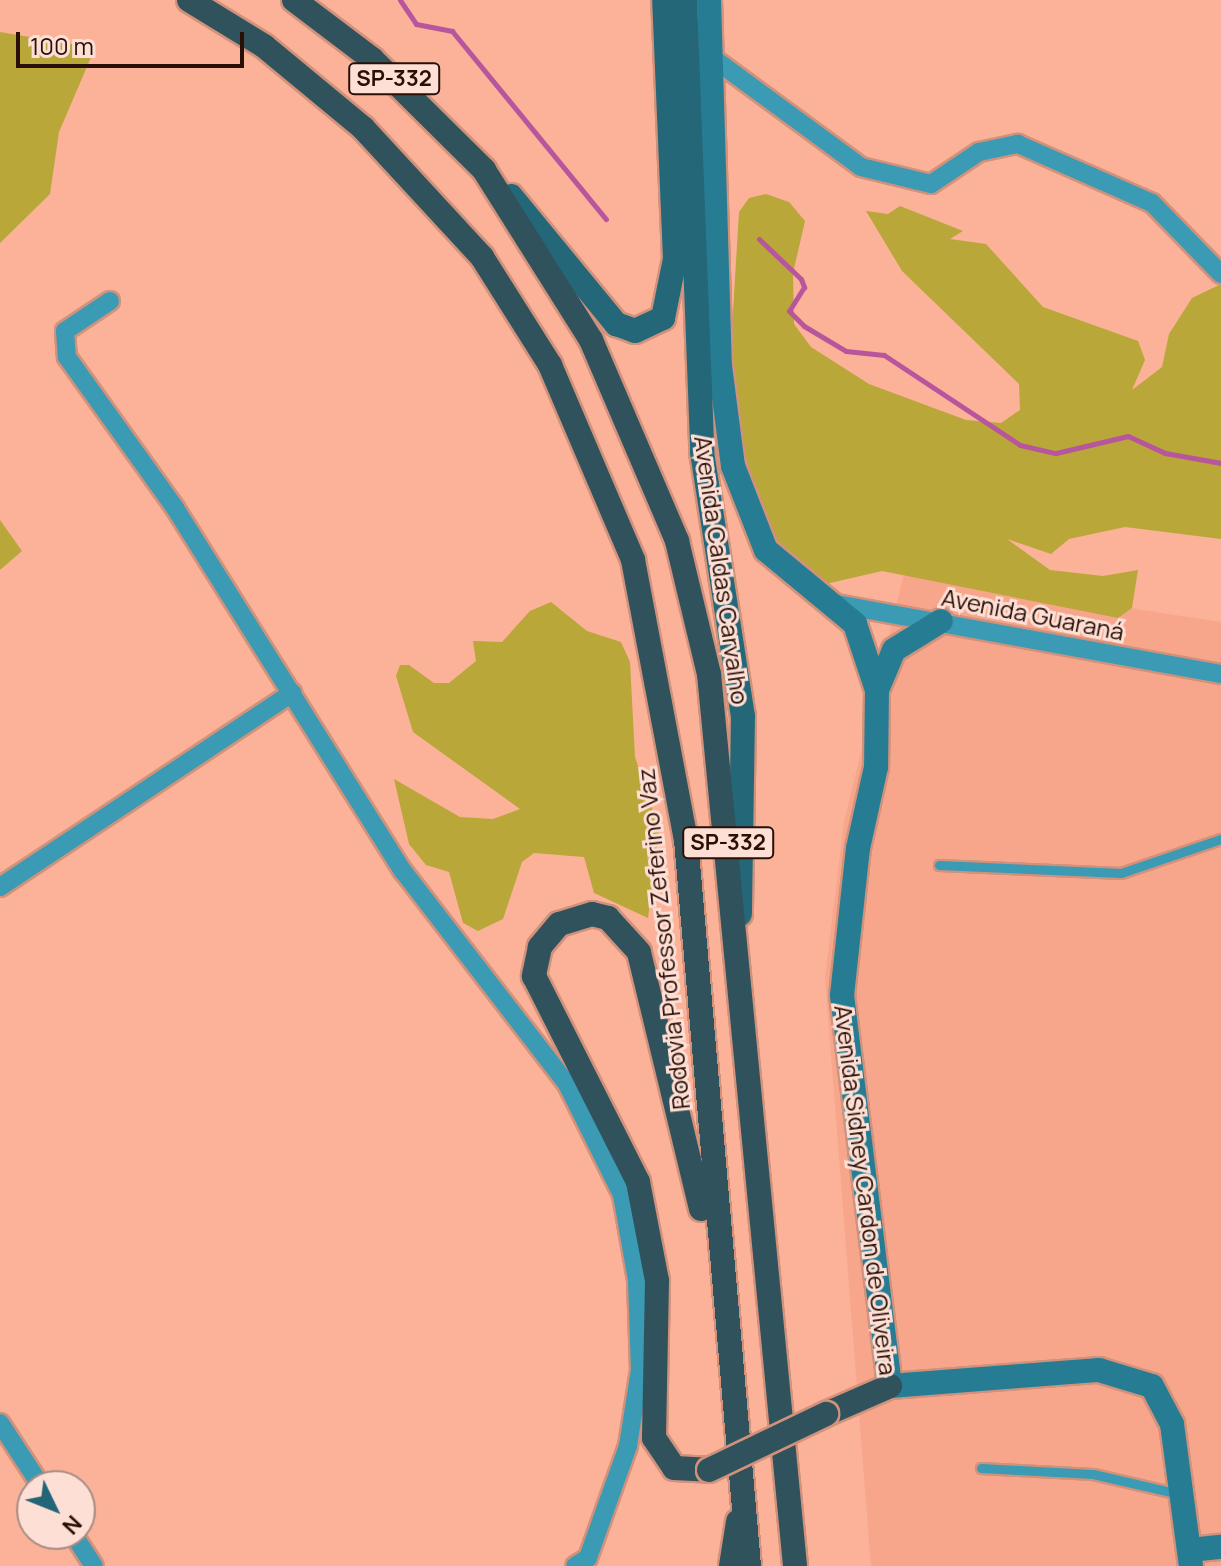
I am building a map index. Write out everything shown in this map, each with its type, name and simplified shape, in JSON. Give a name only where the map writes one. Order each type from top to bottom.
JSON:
[{"type":"highway","name":"Rodovia Professor Zeferino Vaz","points":[[189,0],[264,46],[363,128],[425,191],[482,257],[550,365],[598,466],[633,560],[673,751],[749,1566]]},
{"type":"highway","name":"SP-332","points":[[294,0],[383,69],[484,170],[591,340],[677,541],[709,674],[738,949],[795,1566]]},
{"type":"highway","points":[[719,1252],[701,1207],[692,1148],[639,952],[608,918],[592,914],[559,924],[540,947],[534,976],[618,1132],[646,1213],[658,1317],[654,1438],[674,1468],[709,1470],[890,1386]]},
{"type":"highway","points":[[731,1566],[743,1504]]},
{"type":"main road","points":[[484,170],[616,324],[635,331],[663,318],[675,259],[664,0]]},
{"type":"main road","name":"Avenida Caldas Carvalho","points":[[685,0],[702,452],[743,716],[738,949]]},
{"type":"street","name":"Avenida Caldas Carvalho","points":[[709,0],[720,366],[733,466],[766,550],[794,580],[836,604]]},
{"type":"street","points":[[710,56],[861,167],[931,184],[979,152],[1018,144],[1152,203],[1221,274]]},
{"type":"street","points":[[110,301],[65,331],[67,357],[175,508],[403,871],[567,1084],[622,1195],[637,1280],[640,1370],[628,1446],[588,1558],[575,1566]]},
{"type":"street","name":"Avenida Guaraná","points":[[836,604],[1221,674]]},
{"type":"street","name":"Avenida Sidney Cardon de Oliveira","points":[[836,604],[866,643],[877,690],[876,767],[858,848],[842,995],[890,1386],[1129,1374],[1152,1386],[1164,1403],[1182,1495],[1190,1558]]},
{"type":"street","name":"Avenida Sidney Cardon de Oliveira","points":[[877,690],[894,650],[941,621]]},
{"type":"street","points":[[0,887],[292,693]]},
{"type":"street","points":[[0,1423],[31,1470]]},
{"type":"street","points":[[1190,1558],[1221,1547]]},
{"type":"lane","points":[[939,865],[1121,873],[1221,839]]},
{"type":"lane","points":[[981,1468],[1093,1474],[1182,1495]]},
{"type":"shaded area","points":[[0,32],[95,48],[59,132],[50,194],[0,243]]},
{"type":"shaded area","points":[[766,194],[789,202],[805,221],[793,273],[794,324],[811,347],[869,384],[966,420],[1001,423],[1020,410],[1019,384],[902,271],[866,211],[888,214],[900,206],[963,231],[950,239],[986,244],[1043,307],[1138,341],[1145,360],[1132,390],[1162,367],[1169,334],[1192,298],[1221,284],[1221,539],[1125,527],[1069,539],[1051,554],[1007,539],[1050,570],[1103,576],[1138,570],[1132,608],[1118,618],[882,571],[817,586],[753,513],[728,394],[739,212],[749,198]]},
{"type":"shaded area","points":[[0,520],[22,551],[0,570]]},
{"type":"shaded area","points":[[904,574],[1221,622],[1221,1566],[871,1566],[825,978],[844,822]]},
{"type":"shaded area","points":[[551,602],[587,631],[621,642],[630,662],[635,757],[659,829],[648,918],[594,893],[584,857],[534,853],[522,862],[503,919],[478,931],[463,923],[449,872],[426,865],[409,844],[394,779],[460,817],[493,819],[520,809],[413,732],[396,676],[400,665],[409,665],[434,683],[449,683],[476,661],[473,641],[502,642],[530,611]]},
{"type":"waterway","points":[[400,0],[416,24],[452,31],[606,219]]},
{"type":"waterway","points":[[759,239],[801,279],[804,287],[789,311],[804,326],[846,351],[884,355],[1020,445],[1056,453],[1128,436],[1165,453],[1221,463]]}]
